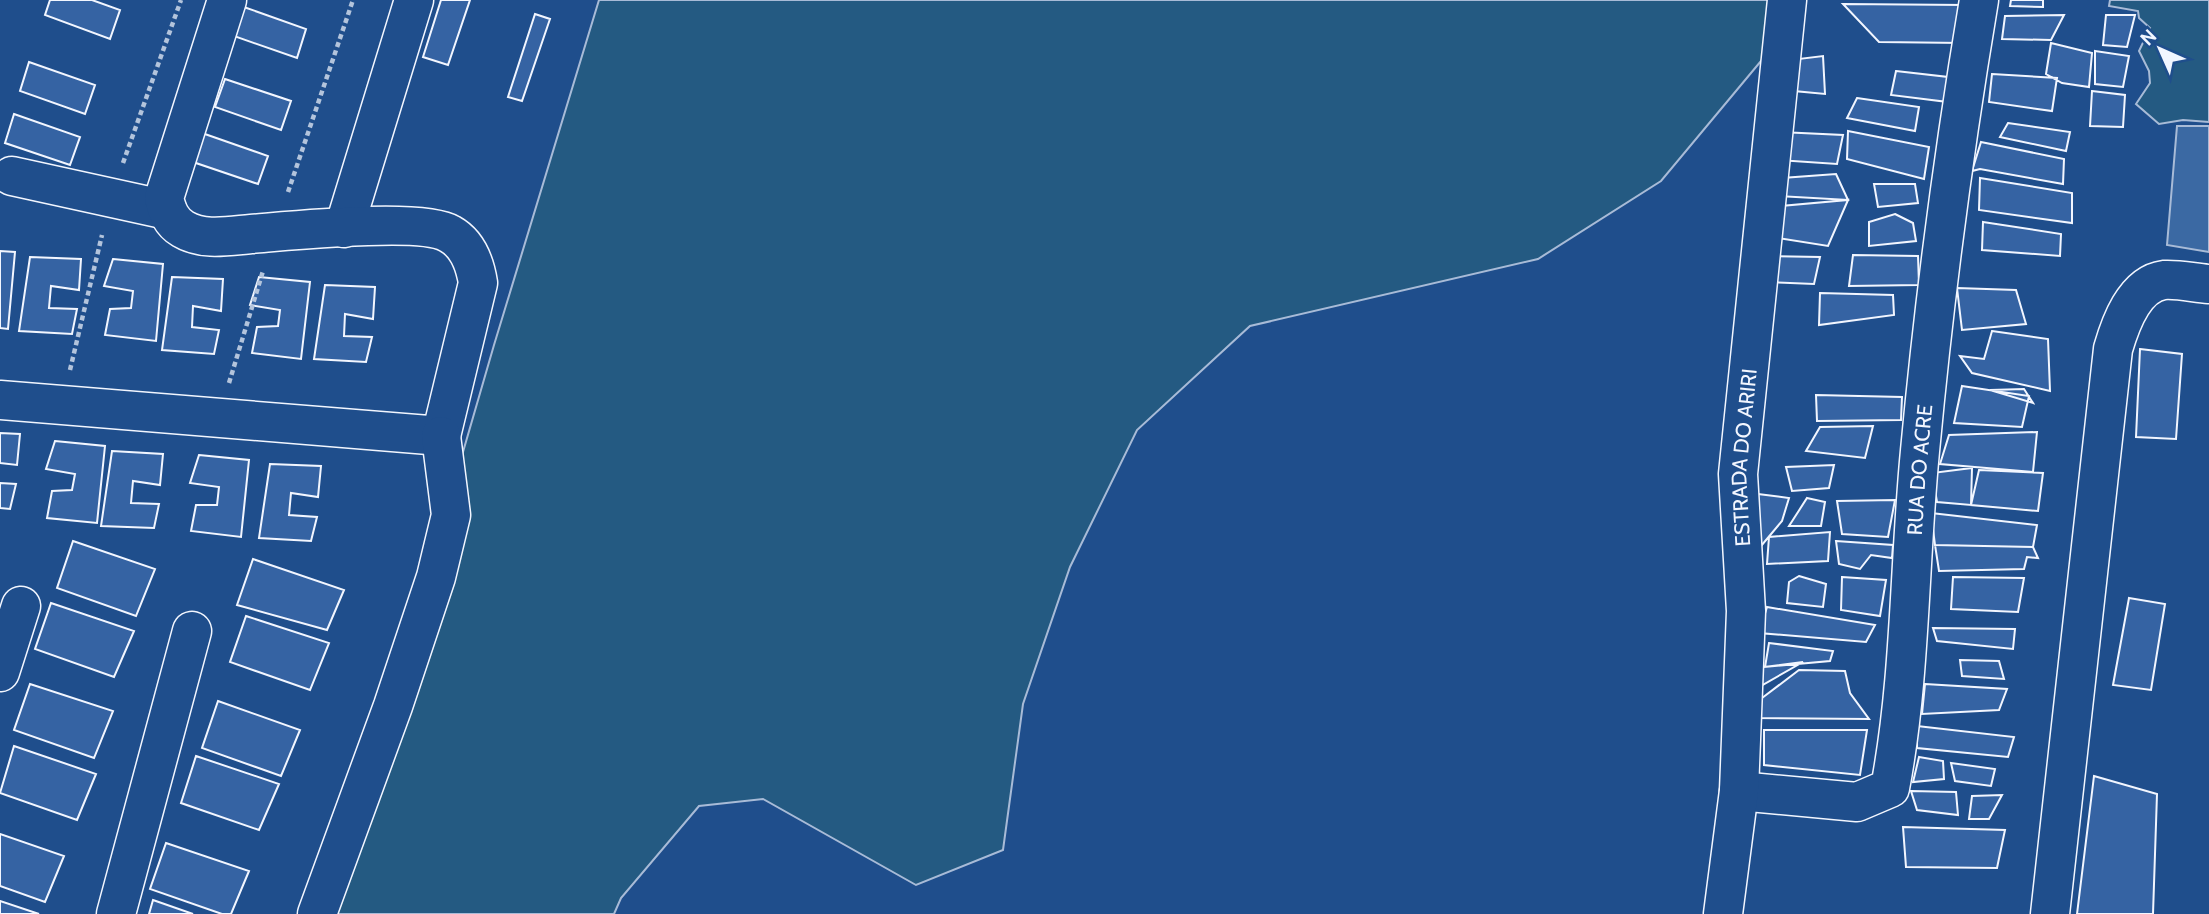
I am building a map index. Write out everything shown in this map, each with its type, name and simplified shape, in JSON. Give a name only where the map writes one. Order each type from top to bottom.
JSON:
[{"type":"street","points":[[228,0],[163,198],[167,210],[182,229],[208,237],[344,228],[430,226],[450,233],[464,246],[475,265],[478,283],[441,436],[451,515],[436,577],[402,680],[317,914]]},
{"type":"street","points":[[344,228],[414,0]]},
{"type":"street","name":"ESTRADA DO ARIRI","points":[[1723,914],[1739,791],[1746,611],[1738,474],[1787,0]]},
{"type":"street","name":"RUA DO ACRE","points":[[1739,791],[1857,802],[1890,788],[1903,710],[1920,452],[1959,121],[1979,0]]},
{"type":"street","points":[[12,176],[167,210]]},
{"type":"street","points":[[2050,914],[2113,349],[2126,315],[2147,289],[2163,280],[2209,284]]},
{"type":"street","points":[[0,400],[441,436]]},
{"type":"street","points":[[0,672],[21,606]]},
{"type":"street","points":[[116,914],[192,631]]},
{"type":"shaded area","points":[[599,0],[1772,0],[1766,55],[1661,181],[1538,259],[1250,326],[1137,430],[1070,567],[1023,704],[1003,850],[916,885],[763,799],[699,806],[621,898],[614,914],[329,914],[494,345]]},
{"type":"shaded area","points":[[2110,0],[2209,0],[2209,122],[2183,120],[2159,124],[2136,104],[2150,83],[2149,71],[2139,51],[2150,28],[2139,18],[2138,11],[2109,6]]},
{"type":"shaded area","points":[[2177,126],[2209,126],[2209,252],[2167,245]]},
{"type":"building","points":[[50,0],[92,0],[120,10],[110,39],[45,15]]},
{"type":"building","points":[[441,0],[470,0],[448,65],[423,57]]},
{"type":"building","points":[[2011,0],[2043,0],[2043,7],[2010,6]]},
{"type":"building","points":[[1843,4],[1966,5],[1963,43],[1879,42]]},
{"type":"building","points":[[241,6],[306,29],[297,58],[231,35]]},
{"type":"building","points":[[535,14],[550,19],[522,101],[508,97]]},
{"type":"building","points":[[2064,15],[2051,40],[2002,39],[2005,16]]},
{"type":"building","points":[[2106,15],[2135,15],[2127,47],[2103,45]]},
{"type":"building","points":[[2051,43],[2092,53],[2089,87],[2062,83],[2046,74]]},
{"type":"building","points":[[2095,51],[2129,56],[2123,87],[2095,84]]},
{"type":"building","points":[[1823,56],[1825,94],[1794,91],[1790,60]]},
{"type":"building","points":[[29,62],[95,85],[85,114],[20,91]]},
{"type":"building","points":[[1896,71],[1948,77],[1948,102],[1891,95]]},
{"type":"building","points":[[1992,74],[2057,78],[2052,111],[1989,102]]},
{"type":"building","points":[[225,79],[291,101],[281,130],[215,107]]},
{"type":"building","points":[[2092,91],[2125,95],[2123,127],[2090,126]]},
{"type":"building","points":[[1857,98],[1919,107],[1915,131],[1847,118]]},
{"type":"building","points":[[14,114],[80,137],[70,165],[5,143]]},
{"type":"building","points":[[2008,123],[2070,132],[2066,151],[2000,137]]},
{"type":"building","points":[[1848,131],[1929,147],[1924,179],[1847,159]]},
{"type":"building","points":[[1780,132],[1843,135],[1837,164],[1778,160]]},
{"type":"building","points":[[202,133],[268,156],[258,184],[193,162]]},
{"type":"building","points":[[1981,142],[2064,159],[2063,184],[1980,169],[1972,171]]},
{"type":"building","points":[[1836,174],[1848,200],[1776,196],[1782,178]]},
{"type":"building","points":[[1980,178],[2072,193],[2072,223],[1979,210]]},
{"type":"building","points":[[1874,184],[1915,184],[1918,203],[1878,207]]},
{"type":"building","points":[[1848,200],[1828,246],[1771,237],[1781,206]]},
{"type":"building","points":[[1895,214],[1913,223],[1916,241],[1869,246],[1869,222]]},
{"type":"building","points":[[1983,222],[2061,234],[2060,256],[1982,250]]},
{"type":"building","points":[[0,251],[15,252],[8,329],[0,328]]},
{"type":"building","points":[[1853,255],[1918,256],[1919,285],[1849,286]]},
{"type":"building","points":[[1768,256],[1820,257],[1814,284],[1768,282]]},
{"type":"building","points":[[30,257],[81,259],[79,290],[51,286],[49,308],[77,309],[72,334],[19,331]]},
{"type":"building","points":[[113,259],[163,264],[156,341],[105,335],[110,309],[131,308],[133,291],[104,286]]},
{"type":"building","points":[[172,277],[223,279],[221,311],[193,306],[192,327],[219,330],[214,354],[162,350]]},
{"type":"building","points":[[259,277],[310,282],[301,359],[252,353],[257,327],[278,326],[280,310],[250,305]]},
{"type":"building","points":[[325,285],[375,287],[373,319],[345,314],[344,336],[372,337],[366,362],[314,359]]},
{"type":"building","points":[[1957,288],[2016,290],[2026,324],[1962,330]]},
{"type":"building","points":[[1820,293],[1893,295],[1894,315],[1819,325]]},
{"type":"building","points":[[1992,331],[2048,339],[2050,391],[1972,373],[1960,356],[1984,359]]},
{"type":"building","points":[[2140,349],[2182,354],[2176,439],[2136,437]]},
{"type":"building","points":[[1962,386],[2029,396],[2022,427],[1954,423]]},
{"type":"building","points":[[2024,389],[2033,403],[1990,390]]},
{"type":"building","points":[[1816,395],[1902,397],[1901,420],[1817,421]]},
{"type":"building","points":[[1873,426],[1865,458],[1806,451],[1820,427]]},
{"type":"building","points":[[2037,432],[2033,472],[1940,464],[1949,435]]},
{"type":"building","points":[[0,433],[20,434],[17,465],[0,463]]},
{"type":"building","points":[[55,441],[105,446],[97,523],[47,518],[52,491],[72,490],[75,474],[46,469]]},
{"type":"building","points":[[112,451],[163,454],[160,485],[133,481],[131,503],[159,504],[154,528],[101,526]]},
{"type":"building","points":[[199,455],[249,460],[241,537],[191,531],[196,505],[217,505],[219,487],[190,483]]},
{"type":"building","points":[[270,464],[321,466],[318,497],[291,493],[289,515],[317,517],[311,541],[259,538]]},
{"type":"building","points":[[1834,465],[1829,488],[1792,491],[1786,467]]},
{"type":"building","points":[[1972,468],[1971,505],[1937,502],[1932,473]]},
{"type":"building","points":[[1979,470],[2043,473],[2038,511],[1971,505]]},
{"type":"building","points":[[0,483],[16,484],[10,509],[0,508]]},
{"type":"building","points":[[1750,493],[1789,498],[1782,521],[1751,558]]},
{"type":"building","points":[[1807,498],[1825,502],[1821,526],[1789,526]]},
{"type":"building","points":[[1895,500],[1888,537],[1842,534],[1837,501]]},
{"type":"building","points":[[1931,513],[2037,525],[2033,547],[1935,545]]},
{"type":"building","points":[[1830,532],[1828,561],[1767,564],[1769,537]]},
{"type":"building","points":[[73,541],[155,569],[136,616],[57,588]]},
{"type":"building","points":[[1836,541],[1893,545],[1892,558],[1871,555],[1860,569],[1839,564]]},
{"type":"building","points":[[1935,545],[2033,547],[2038,558],[2027,557],[2024,569],[1939,571]]},
{"type":"building","points":[[253,559],[344,590],[327,630],[237,605]]},
{"type":"building","points":[[1799,576],[1826,584],[1823,607],[1787,603],[1789,582]]},
{"type":"building","points":[[1842,577],[1886,580],[1880,616],[1841,610]]},
{"type":"building","points":[[1953,577],[2024,578],[2018,612],[1951,609]]},
{"type":"building","points":[[2129,598],[2165,604],[2151,690],[2113,685]]},
{"type":"building","points":[[51,603],[134,631],[114,677],[35,649]]},
{"type":"building","points":[[1767,607],[1875,625],[1866,642],[1759,633]]},
{"type":"building","points":[[246,616],[329,643],[310,690],[230,662]]},
{"type":"building","points":[[1933,628],[2015,629],[2013,649],[1937,641]]},
{"type":"building","points":[[1769,643],[1833,651],[1830,661],[1765,667]]},
{"type":"building","points":[[1960,660],[1999,661],[2004,679],[1962,676]]},
{"type":"building","points":[[1803,662],[1752,691],[1757,668]]},
{"type":"building","points":[[1799,670],[1845,671],[1850,693],[1869,719],[1755,718],[1762,698]]},
{"type":"building","points":[[30,684],[113,711],[94,758],[14,730]]},
{"type":"building","points":[[1925,684],[2007,689],[1999,710],[1922,714]]},
{"type":"building","points":[[218,701],[300,730],[281,776],[202,748]]},
{"type":"building","points":[[1917,726],[2014,737],[2008,757],[1917,748]]},
{"type":"building","points":[[1764,730],[1867,730],[1860,775],[1764,765]]},
{"type":"building","points":[[14,746],[96,774],[77,820],[0,793]]},
{"type":"building","points":[[196,756],[279,784],[259,830],[181,803]]},
{"type":"building","points":[[1919,757],[1943,761],[1944,779],[1913,782]]},
{"type":"building","points":[[1951,763],[1995,769],[1991,786],[1955,781]]},
{"type":"building","points":[[2094,776],[2157,794],[2153,914],[2077,914]]},
{"type":"building","points":[[1911,791],[1956,792],[1958,815],[1917,810]]},
{"type":"building","points":[[2002,795],[1989,819],[1969,819],[1972,796]]},
{"type":"building","points":[[1903,827],[2005,830],[1997,868],[1906,867]]},
{"type":"building","points":[[0,834],[64,856],[45,902],[0,886]]},
{"type":"building","points":[[166,843],[249,871],[231,914],[222,914],[150,889]]},
{"type":"building","points":[[153,900],[193,914],[149,914]]},
{"type":"building","points":[[0,901],[39,914],[0,914]]}]
